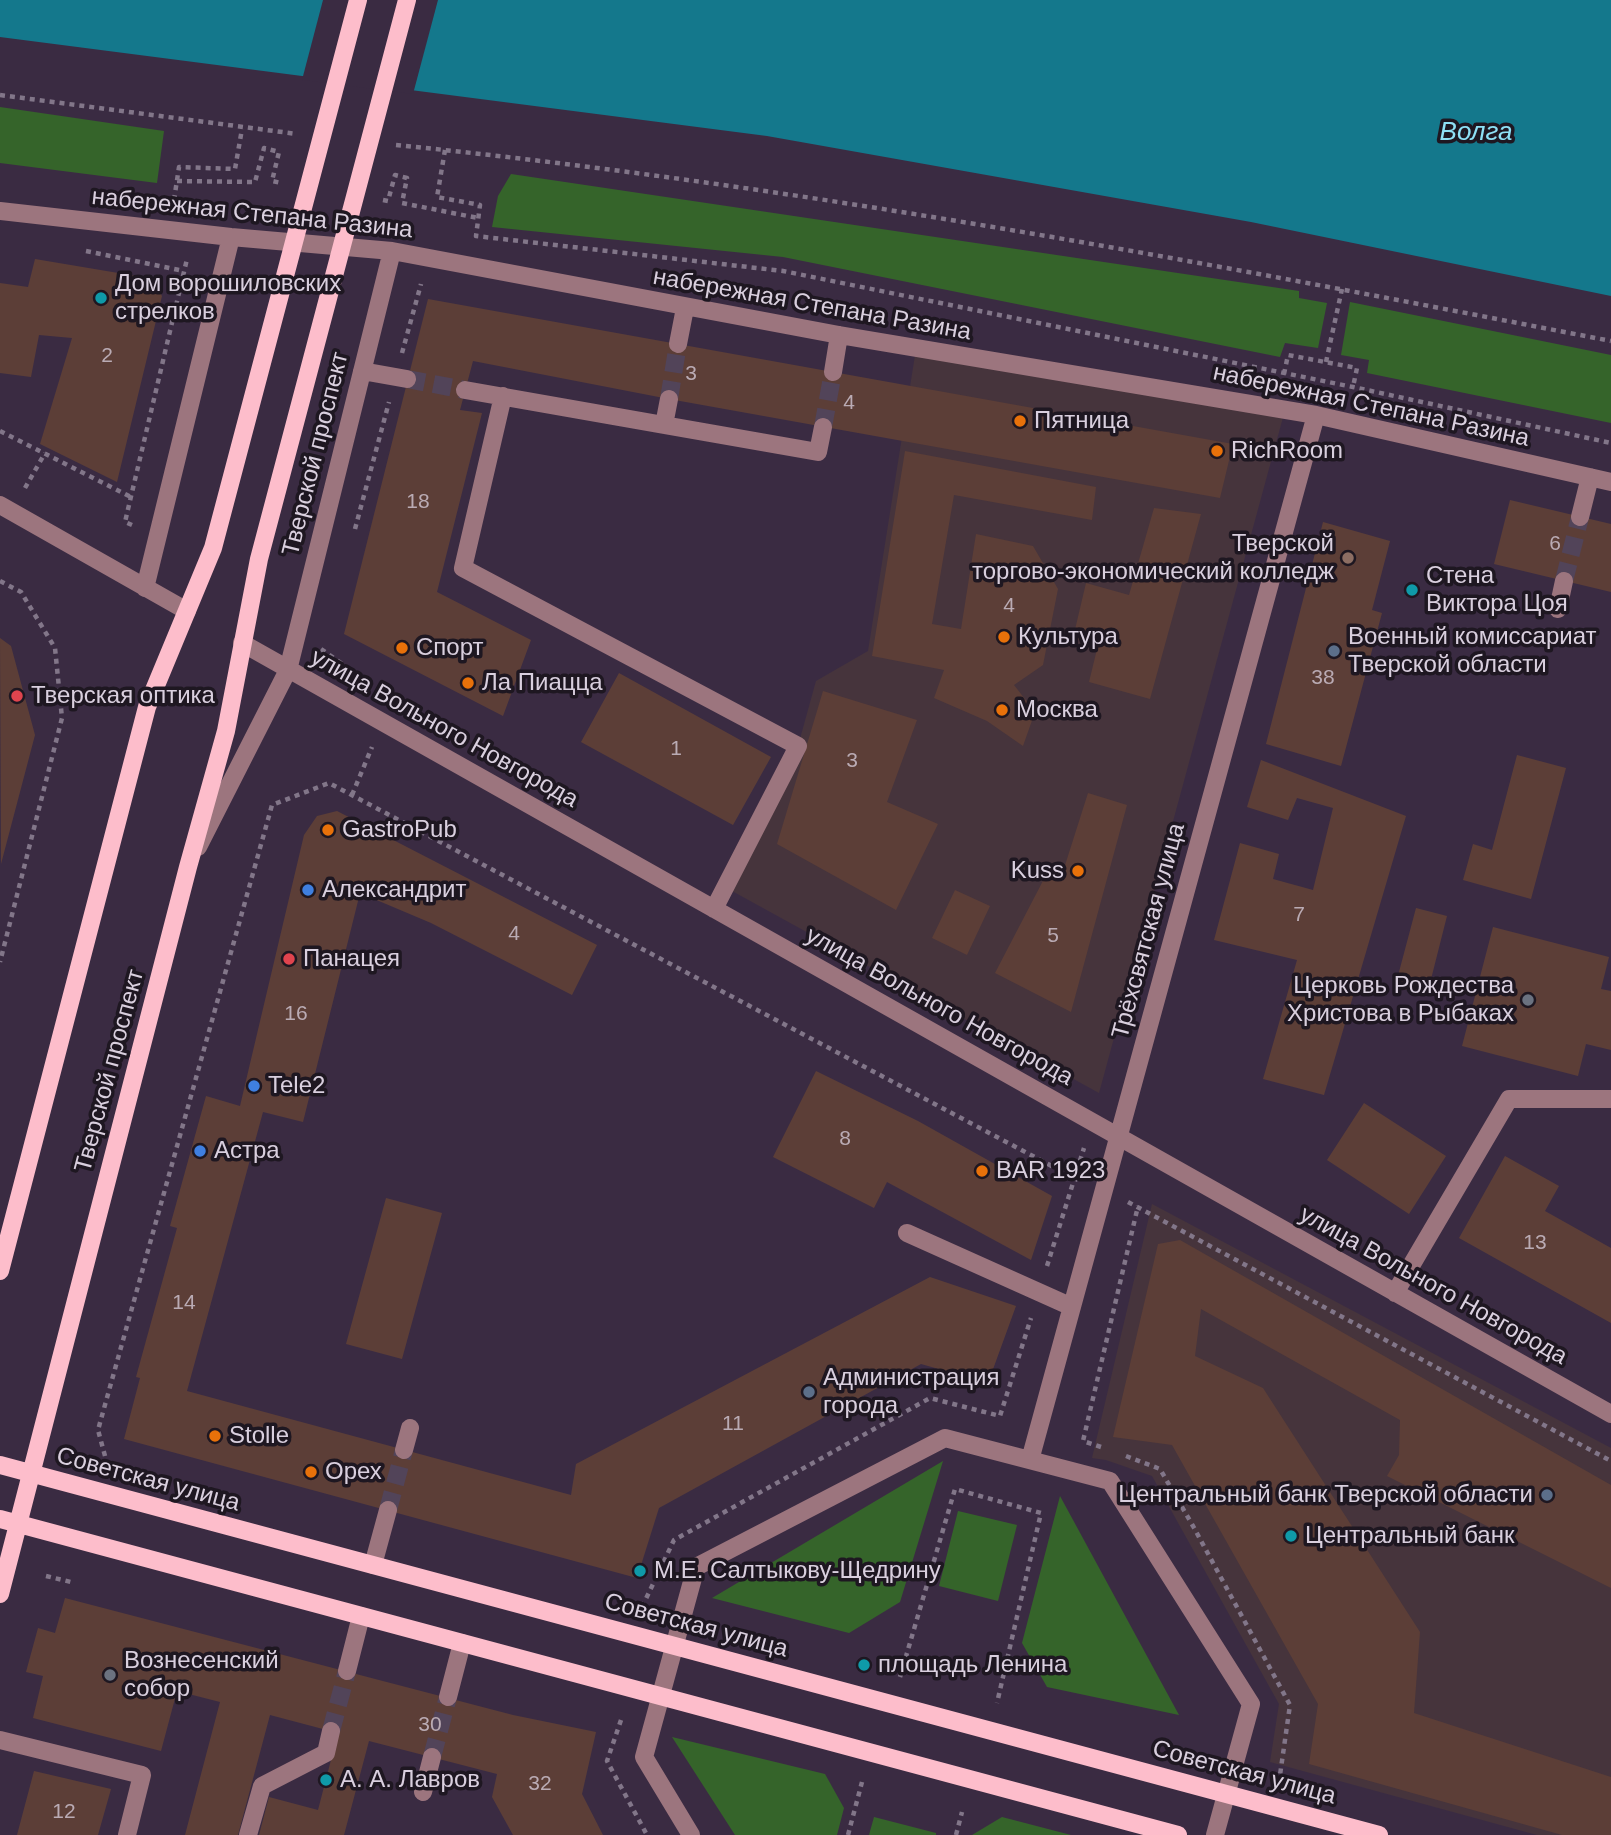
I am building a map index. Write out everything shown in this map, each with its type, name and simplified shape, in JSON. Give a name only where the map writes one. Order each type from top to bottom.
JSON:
[{"type":"main road","points":[[0,1271],[147,707],[213,548],[358,0]]},
{"type":"main road","name":"Тверской проспект","points":[[0,1594],[226,730],[259,559],[407,0]]},
{"type":"main road","name":"Советская улица","points":[[0,1465],[1380,1835]]},
{"type":"main road","points":[[0,1519],[1178,1835]]},
{"type":"street","name":"набережная Степана Разина","points":[[0,211],[231,237],[392,251],[685,308],[1316,415],[1611,482]]},
{"type":"street","points":[[145,588],[231,237]]},
{"type":"street","name":"Тверской проспект","points":[[188,867],[288,670],[392,251]]},
{"type":"street","points":[[678,344],[685,308]]},
{"type":"street","points":[[832,372],[839,335]]},
{"type":"street","points":[[362,371],[401,378]]},
{"type":"street","points":[[465,390],[818,452],[823,427]]},
{"type":"street","points":[[503,396],[463,568],[798,746],[723,886],[714,909]]},
{"type":"street","points":[[664,425],[669,399]]},
{"type":"street","name":"Трёхсвятская улица","points":[[1030,1460],[1316,415]]},
{"type":"street","points":[[1580,517],[1590,477]]},
{"type":"street","points":[[0,505],[187,611]]},
{"type":"street","points":[[1558,609],[1564,581]]},
{"type":"street","name":"улица Вольного Новгорода","points":[[242,643],[1611,1414]]},
{"type":"street","points":[[1395,1293],[1509,1099],[1611,1099]]},
{"type":"street","points":[[907,1233],[1072,1307]]},
{"type":"street","points":[[404,1450],[410,1428]]},
{"type":"street","points":[[691,1835],[644,1757],[696,1567],[945,1438],[1110,1481],[1251,1704],[1215,1835]]},
{"type":"street","points":[[373,1565],[388,1510]]},
{"type":"street","points":[[346,1671],[361,1616]]},
{"type":"street","points":[[448,1698],[462,1643]]},
{"type":"street","points":[[248,1835],[262,1786],[326,1753],[331,1731]]},
{"type":"street","points":[[0,1740],[142,1775],[127,1835]]},
{"type":"street","points":[[423,1792],[432,1757]]},
{"type":"path","points":[[0,95],[310,136]]},
{"type":"path","points":[[174,200],[179,167],[235,169],[242,129]]},
{"type":"path","points":[[391,144],[568,164],[883,207],[1342,289],[1611,341]]},
{"type":"path","points":[[177,181],[254,182],[264,148],[279,152],[272,181],[285,184]]},
{"type":"path","points":[[445,150],[437,197],[480,205],[476,236],[783,271],[1353,387],[1611,443]]},
{"type":"path","points":[[377,198],[388,201],[395,174],[407,178],[402,203],[478,218]]},
{"type":"path","points":[[125,522],[193,232]]},
{"type":"path","points":[[84,251],[184,271]]},
{"type":"path","points":[[353,534],[401,378],[428,258]]},
{"type":"path","points":[[1326,362],[1342,289]]},
{"type":"path","points":[[1284,374],[1287,355],[1326,362],[1357,368],[1353,387]]},
{"type":"path","points":[[0,431],[131,497]]},
{"type":"path","points":[[0,581],[21,592],[55,648],[62,718],[0,962]]},
{"type":"path","points":[[321,651],[325,638]]},
{"type":"path","points":[[105,1456],[98,1430],[272,805],[329,783],[1103,1192],[1138,1205],[1611,1461]]},
{"type":"path","points":[[1108,1450],[1083,1441],[1138,1205]]},
{"type":"path","points":[[1121,1455],[1160,1469],[1290,1705],[1280,1775]]},
{"type":"path","points":[[900,1677],[955,1489],[1041,1513],[997,1703]]},
{"type":"path","points":[[46,1576],[71,1582]]},
{"type":"path","points":[[848,1835],[862,1782]]},
{"type":"path","points":[[956,1835],[962,1812]]},
{"type":"shaded area","points":[[916,349],[1285,410],[1099,1093],[723,886],[798,746],[816,681],[868,651]]},
{"type":"shaded area","points":[[1152,1204],[1611,1448],[1611,1835],[1537,1835],[1270,1762],[1279,1704],[1152,1476],[1106,1460],[1092,1458]]},
{"type":"green space","points":[[0,107],[164,131],[157,183],[0,163]]},
{"type":"green space","points":[[511,174],[1299,291],[1299,298],[1327,303],[1318,348],[1285,343],[1280,357],[783,257],[492,227],[498,196]]},
{"type":"green space","points":[[1350,302],[1611,355],[1611,423],[1367,373],[1369,360],[1341,355]]},
{"type":"green space","points":[[943,1461],[900,1602],[849,1633],[712,1598]]},
{"type":"green space","points":[[1060,1496],[1179,1715],[1047,1687],[1022,1643]]},
{"type":"green space","points":[[958,1511],[1017,1525],[998,1601],[939,1586]]},
{"type":"green space","points":[[672,1737],[825,1774],[844,1808],[837,1835],[735,1835]]},
{"type":"green space","points":[[874,1817],[936,1833],[936,1835],[869,1835]]},
{"type":"green space","points":[[1002,1817],[1071,1835],[972,1835]]},
{"type":"water","name":"Волга","points":[[0,0],[1611,0],[1611,296],[1251,222],[767,136],[0,37]]},
{"type":"pier","points":[[323,0],[438,0],[413,94],[302,80]]},
{"type":"building","points":[[35,259],[142,277],[156,286],[162,296],[117,482],[40,444],[72,338],[39,335],[31,377],[0,373],[0,283],[28,287]]},
{"type":"building","points":[[428,299],[1233,444],[1220,498],[473,361],[460,410],[482,413],[437,592],[531,640],[503,716],[344,634]]},
{"type":"building","points":[[905,451],[1096,487],[1092,520],[954,495],[932,624],[961,629],[976,534],[1033,546],[1058,589],[1043,665],[1014,685],[1035,712],[1023,746],[987,721],[934,698],[944,670],[872,656]]},
{"type":"building","points":[[1510,500],[1611,524],[1611,592],[1494,564]]},
{"type":"building","points":[[1154,508],[1201,514],[1150,699],[1089,682],[1098,645],[1073,638],[1086,583],[1129,595]]},
{"type":"building","points":[[1323,522],[1390,541],[1372,610],[1382,613],[1341,766],[1266,744]]},
{"type":"building","points":[[0,638],[11,646],[35,735],[1,864]]},
{"type":"building","points":[[619,673],[771,757],[733,825],[581,742]]},
{"type":"building","points":[[823,691],[917,720],[887,802],[938,824],[896,910],[777,844]]},
{"type":"building","points":[[1517,755],[1566,768],[1531,899],[1463,880],[1473,844],[1492,850]]},
{"type":"building","points":[[1261,760],[1406,816],[1324,1095],[1263,1079],[1297,960],[1214,940],[1240,843],[1279,854],[1273,879],[1313,890],[1333,808],[1297,798],[1288,820],[1247,807]]},
{"type":"building","points":[[1088,793],[1127,805],[1071,1012],[995,973],[1046,875],[1060,881]]},
{"type":"building","points":[[337,811],[597,945],[572,995],[431,923],[360,893],[303,1122],[263,1112],[187,1391],[571,1495],[576,1464],[930,1277],[1016,1306],[988,1383],[921,1364],[659,1508],[637,1578],[124,1439],[140,1378],[136,1377],[177,1228],[170,1226],[206,1096],[240,1106],[304,835],[317,816]]},
{"type":"building","points":[[955,890],[990,906],[967,955],[932,938]]},
{"type":"building","points":[[1416,908],[1447,916],[1427,995],[1395,987]]},
{"type":"building","points":[[1493,927],[1609,957],[1601,989],[1611,991],[1611,1050],[1586,1044],[1578,1076],[1462,1046]]},
{"type":"building","points":[[816,1071],[918,1121],[1052,1196],[1031,1260],[887,1182],[874,1208],[773,1157]]},
{"type":"building","points":[[1364,1103],[1446,1156],[1409,1214],[1327,1160]]},
{"type":"building","points":[[1505,1156],[1559,1186],[1545,1211],[1611,1248],[1611,1323],[1459,1238]]},
{"type":"building","points":[[386,1198],[442,1213],[402,1359],[346,1344]]},
{"type":"building","name":"Центральный банк","points":[[1180,1240],[1611,1485],[1611,1588],[1387,1476],[1399,1455],[1400,1420],[1201,1309],[1195,1356],[1263,1388],[1420,1632],[1414,1713],[1611,1777],[1611,1835],[1562,1835],[1309,1764],[1318,1704],[1172,1445],[1113,1437],[1158,1244]]},
{"type":"building","points":[[65,1598],[513,1715],[596,1732],[582,1794],[603,1835],[513,1835],[492,1797],[497,1774],[369,1741],[344,1835],[259,1835],[269,1797],[318,1810],[338,1733],[270,1715],[238,1835],[185,1835],[220,1702],[177,1691],[161,1751],[33,1718],[43,1676],[26,1672],[38,1628],[55,1633]]},
{"type":"building","points":[[34,1771],[111,1789],[98,1835],[17,1835]]},
{"type":"tunnel","points":[[669,399],[678,344]]},
{"type":"tunnel","points":[[823,427],[833,372]]},
{"type":"tunnel","points":[[407,379],[465,390]]},
{"type":"tunnel","points":[[1564,581],[1580,517]]},
{"type":"tunnel","points":[[388,1510],[404,1450]]},
{"type":"tunnel","points":[[331,1731],[347,1671]]},
{"type":"tunnel","points":[[432,1757],[448,1697]]},
{"type":"place","name":"Дом ворошиловских стрелков","points":[[101,298]]},
{"type":"place","name":"Пятница","points":[[1020,421]]},
{"type":"place","name":"RichRoom","points":[[1217,451]]},
{"type":"place","name":"Тверской торгово-экономический колледж","points":[[1348,558]]},
{"type":"place","name":"Стена Виктора Цоя","points":[[1412,590]]},
{"type":"place","name":"Культура","points":[[1004,637]]},
{"type":"place","name":"Спорт","points":[[402,648]]},
{"type":"place","name":"Военный комиссариат Тверской области","points":[[1334,651]]},
{"type":"place","name":"Ла Пиацца","points":[[468,683]]},
{"type":"place","name":"Тверская оптика","points":[[17,696]]},
{"type":"place","name":"Москва","points":[[1002,710]]},
{"type":"place","name":"GastroPub","points":[[328,830]]},
{"type":"place","name":"Kuss","points":[[1078,871]]},
{"type":"place","name":"Александрит","points":[[308,890]]},
{"type":"place","name":"Панацея","points":[[289,959]]},
{"type":"place","name":"Церковь Рождества Христова в Рыбаках","points":[[1528,1000]]},
{"type":"place","name":"Tele2","points":[[254,1086]]},
{"type":"place","name":"Астра","points":[[200,1151]]},
{"type":"place","name":"BAR 1923","points":[[982,1171]]},
{"type":"place","name":"Администрация города","points":[[809,1392]]},
{"type":"place","name":"Stolle","points":[[215,1436]]},
{"type":"place","name":"Орех","points":[[311,1472]]},
{"type":"place","name":"Центральный банк Тверской области","points":[[1547,1495]]},
{"type":"place","name":"Центральный банк","points":[[1291,1536]]},
{"type":"place","name":"М.Е. Салтыкову-Щедрину","points":[[640,1571]]},
{"type":"place","name":"площадь Ленина","points":[[864,1665]]},
{"type":"place","name":"Вознесенский собор","points":[[110,1675]]},
{"type":"place","name":"А. А. Лавров","points":[[326,1780]]}]
